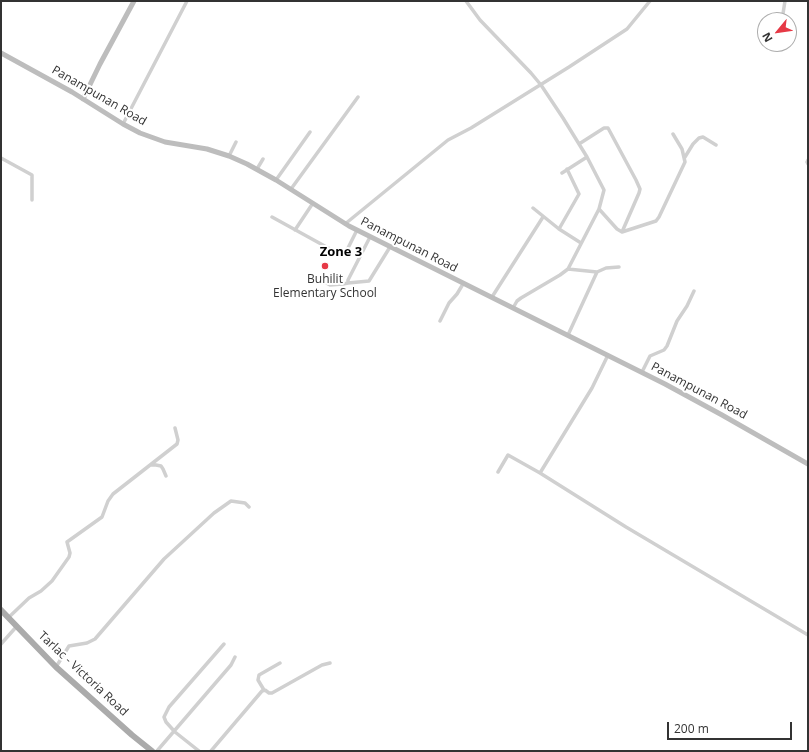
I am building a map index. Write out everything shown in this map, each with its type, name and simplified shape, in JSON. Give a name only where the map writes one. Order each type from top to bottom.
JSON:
[{"type":"main road","name":"Tarlac - Victoria Road","points":[[1,610],[56,667],[152,751]]},
{"type":"street","points":[[83,99],[134,1]]},
{"type":"street","points":[[123,124],[187,1]]},
{"type":"street","points":[[466,1],[480,20],[541,85],[587,157],[604,190],[598,209],[568,269],[521,298],[514,304],[513,308]]},
{"type":"street","points":[[345,224],[448,140],[471,128],[541,85],[627,29],[650,1]]},
{"type":"street","points":[[783,12],[785,1]]},
{"type":"street","name":"Panampunan Road","points":[[1,53],[83,99],[123,124],[140,132],[165,142],[207,149],[229,156],[257,169],[345,224],[642,372],[717,412],[808,464]]},
{"type":"street","points":[[291,189],[358,97]]},
{"type":"street","points":[[579,144],[604,128],[608,128],[636,180],[640,189],[639,193],[622,232]]},
{"type":"street","points":[[276,180],[310,132]]},
{"type":"street","points":[[622,232],[652,223],[659,217],[685,162],[682,149],[673,134]]},
{"type":"street","points":[[684,157],[699,138],[703,137],[716,144]]},
{"type":"street","points":[[229,156],[236,142]]},
{"type":"street","points":[[562,173],[587,157]]},
{"type":"street","points":[[1,158],[32,175],[32,200]]},
{"type":"street","points":[[257,169],[263,159]]},
{"type":"street","points":[[808,160],[808,164]]},
{"type":"street","points":[[559,229],[579,194],[567,169]]},
{"type":"street","points":[[295,230],[312,203]]},
{"type":"street","points":[[533,208],[559,229],[581,243]]},
{"type":"street","points":[[598,209],[622,232]]},
{"type":"street","points":[[272,217],[341,255],[346,252],[357,230]]},
{"type":"street","points":[[492,297],[543,217]]},
{"type":"street","points":[[348,283],[348,280],[370,237]]},
{"type":"street","points":[[316,278],[330,285],[366,282],[371,279],[390,247]]},
{"type":"street","points":[[568,269],[597,272],[606,268],[619,267]]},
{"type":"street","points":[[568,335],[597,272]]},
{"type":"street","points":[[440,321],[449,303],[463,284]]},
{"type":"street","points":[[642,372],[650,356],[664,350],[667,346],[677,321],[687,306],[694,291]]},
{"type":"street","points":[[540,473],[592,388],[608,355]]},
{"type":"street","points":[[8,618],[29,598],[41,592],[52,581],[68,560],[70,553],[67,542],[102,517],[108,501],[113,494],[177,444],[178,440],[175,428]]},
{"type":"street","points":[[498,472],[508,455],[808,635]]},
{"type":"street","points":[[149,465],[160,466],[166,476]]},
{"type":"street","points":[[56,667],[70,646],[87,643],[94,639],[164,559],[214,513],[231,501],[245,504],[249,507]]},
{"type":"street","points":[[1,644],[17,626]]},
{"type":"street","points":[[199,751],[175,732],[164,720],[165,714],[224,644]]},
{"type":"street","points":[[157,751],[231,666],[235,657]]},
{"type":"street","points":[[280,663],[259,675],[258,680],[264,690],[269,694],[322,665],[330,663]]},
{"type":"street","points":[[211,751],[264,690]]},
{"type":"place","name":"Buhilit Elementary School","points":[[325,266]]},
{"type":"district","name":"Zone 3","points":[[341,252]]}]
